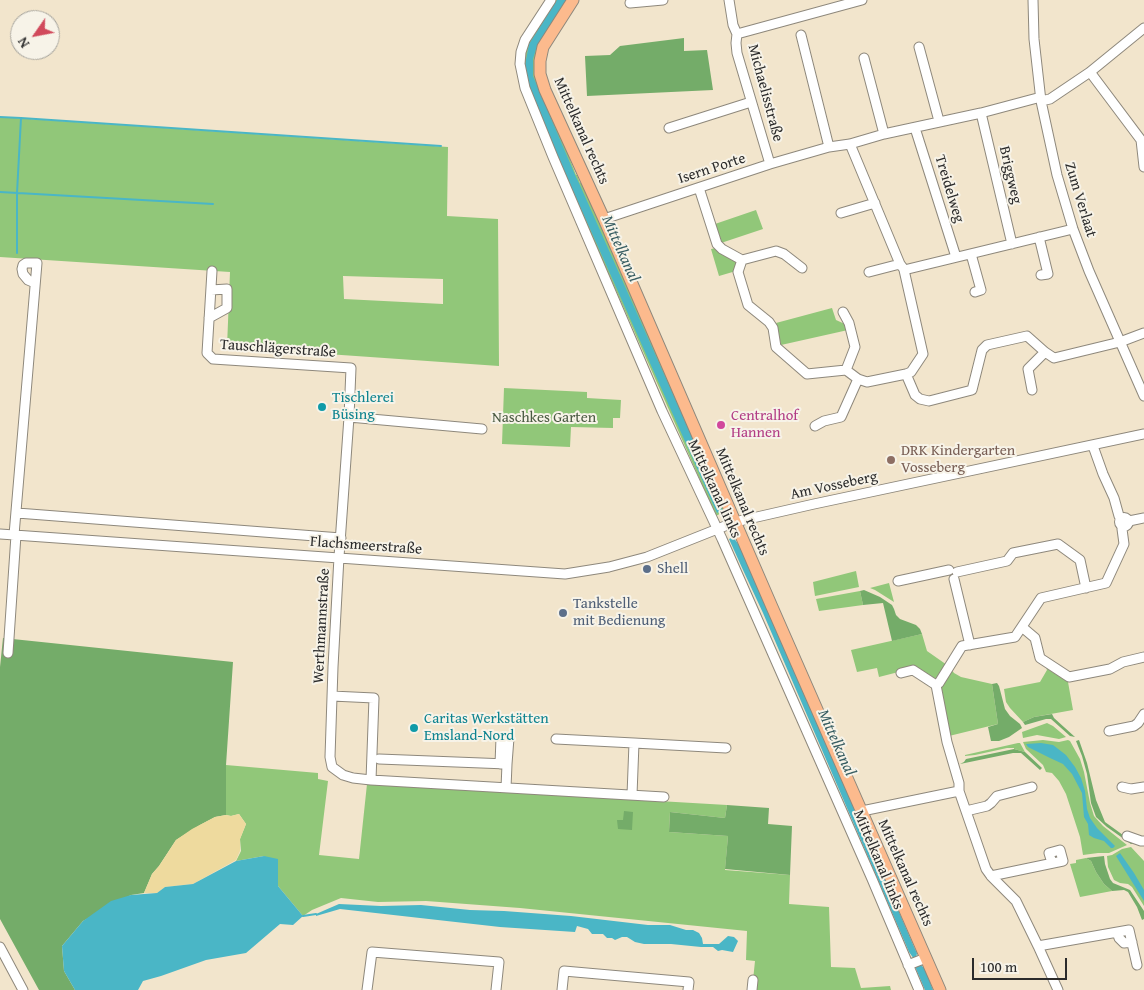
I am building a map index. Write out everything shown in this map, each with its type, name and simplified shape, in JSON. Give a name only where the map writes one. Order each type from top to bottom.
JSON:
[{"type":"main road","name":"Mittelkanal rechts","points":[[572,0],[543,47],[540,74],[545,90],[604,219],[726,526],[862,811],[940,990]]},
{"type":"street","name":"Mittelkanal links","points":[[551,0],[525,40],[521,52],[520,64],[525,88],[662,411],[726,526],[919,990]]},
{"type":"street","points":[[630,3],[663,0]]},
{"type":"street","name":"Michaelisstraße","points":[[729,0],[733,25],[737,34],[737,53],[770,164]]},
{"type":"street","points":[[737,34],[862,0]]},
{"type":"street","name":"Zum Verlaat","points":[[1033,0],[1034,40],[1041,99],[1057,174],[1073,229],[1089,272],[1144,396]]},
{"type":"street","name":"Isern Porte","points":[[604,219],[770,164],[829,147],[850,144],[884,134],[1041,99],[1050,99],[1090,72],[1144,28]]},
{"type":"street","points":[[800,35],[829,147]]},
{"type":"street","points":[[920,47],[939,122]]},
{"type":"street","points":[[864,58],[884,134]]},
{"type":"street","points":[[1090,72],[1141,140],[1144,167]]},
{"type":"street","points":[[669,128],[752,102]]},
{"type":"street","name":"Briggweg","points":[[981,113],[1012,244]]},
{"type":"street","name":"Treidelweg","points":[[915,128],[956,257]]},
{"type":"street","points":[[742,260],[738,272],[748,306],[770,322],[773,328],[776,347],[807,374],[846,370],[858,379],[867,382],[911,372],[923,354],[902,267],[850,144]]},
{"type":"street","points":[[699,188],[718,244],[722,249],[742,260],[776,251],[784,254],[802,268]]},
{"type":"street","points":[[841,213],[875,203]]},
{"type":"street","points":[[869,272],[972,254],[1073,229]]},
{"type":"street","points":[[1039,237],[1048,274],[1041,275]]},
{"type":"street","points":[[972,254],[981,290],[975,292]]},
{"type":"street","name":"Tauschlägerstraße","points":[[212,271],[208,353],[213,359],[351,368],[339,557]]},
{"type":"street","points":[[8,653],[15,535],[35,284]]},
{"type":"street","points":[[209,318],[227,308],[227,289],[211,290]]},
{"type":"street","points":[[843,312],[849,324],[855,347],[846,370]]},
{"type":"street","points":[[906,374],[915,396],[920,400],[929,401],[972,390],[982,350],[987,345],[1027,336],[1054,358],[1120,342],[1144,333]]},
{"type":"street","points":[[1032,390],[1028,369],[1045,352]]},
{"type":"street","points":[[815,426],[841,416],[858,379]]},
{"type":"street","points":[[349,417],[482,429]]},
{"type":"street","name":"Am Vosseberg","points":[[726,526],[814,504],[1144,434]]},
{"type":"street","points":[[1094,446],[1102,474],[1114,498],[1119,516],[1124,522]]},
{"type":"street","name":"Flachsmeerstraße","points":[[17,513],[340,538]]},
{"type":"street","points":[[1124,522],[1144,518]]},
{"type":"street","points":[[936,684],[939,683],[962,646],[1015,636],[1041,598],[1106,583],[1124,544],[1122,529],[1124,522]]},
{"type":"street","name":"Flachsmeerstraße","points":[[0,534],[565,574],[609,567],[647,557],[726,526]]},
{"type":"street","points":[[898,581],[954,574],[1007,561],[1012,553],[1058,544],[1080,560],[1086,588]]},
{"type":"street","name":"Werthmannstraße","points":[[332,696],[374,698],[371,780],[343,775],[332,767],[330,757],[332,696],[339,557]]},
{"type":"street","points":[[954,574],[970,645]]},
{"type":"street","points":[[1022,627],[1035,638],[1040,658],[1069,677],[1110,670],[1123,662],[1144,657]]},
{"type":"street","points":[[901,673],[913,670],[936,684],[947,742],[959,783],[959,791],[986,868],[991,876],[1016,901],[1058,990]]},
{"type":"street","points":[[1109,731],[1134,726],[1144,714]]},
{"type":"street","points":[[556,739],[726,748]]},
{"type":"street","points":[[632,795],[634,743]]},
{"type":"street","points":[[379,759],[504,764],[506,788]]},
{"type":"street","points":[[371,780],[664,797]]},
{"type":"street","points":[[966,811],[987,806],[997,796],[1032,787]]},
{"type":"street","points":[[1122,787],[1131,790],[1144,787]]},
{"type":"street","points":[[862,811],[959,791]]},
{"type":"street","points":[[1127,836],[1144,841]]},
{"type":"street","points":[[991,876],[1052,863]]},
{"type":"street","points":[[1038,946],[1129,930],[1137,965]]},
{"type":"street","points":[[0,947],[23,990]]},
{"type":"street","points":[[368,990],[372,952],[499,962],[496,990]]},
{"type":"street","points":[[908,965],[926,958]]},
{"type":"street","points":[[562,990],[564,970],[689,982],[688,990]]},
{"type":"street","points":[[752,990],[753,980]]},
{"type":"green space","points":[[555,0],[569,0],[538,53],[571,156],[569,157],[725,511],[716,516],[555,157],[524,73],[524,55],[527,45]]},
{"type":"green space","points":[[684,38],[684,51],[707,50],[713,90],[587,96],[585,56],[610,55],[620,46]]},
{"type":"green space","points":[[0,117],[448,147],[447,216],[498,219],[499,366],[227,347],[230,272],[0,257]],"holes":[[[343,276],[443,279],[443,304],[344,299]]]},
{"type":"green space","points":[[756,210],[763,229],[721,243],[715,224]]},
{"type":"green space","points":[[716,248],[738,263],[736,271],[719,276],[711,249]]},
{"type":"green space","points":[[832,308],[836,320],[847,325],[848,330],[781,345],[776,323]]},
{"type":"green space","name":"Naschkes Garten","points":[[504,388],[587,392],[587,398],[621,400],[620,418],[613,418],[613,428],[571,427],[570,447],[502,444]]},
{"type":"green space","points":[[856,571],[859,587],[815,596],[813,582]]},
{"type":"green space","points":[[889,583],[894,602],[870,588]]},
{"type":"green space","points":[[864,590],[892,605],[900,619],[916,625],[922,634],[892,641],[883,603],[863,605],[860,591]]},
{"type":"green space","points":[[860,591],[863,605],[819,611],[816,599]]},
{"type":"green space","points":[[922,634],[927,651],[947,665],[937,680],[934,681],[914,668],[879,677],[877,668],[857,672],[851,650]]},
{"type":"green space","points":[[3,638],[233,662],[226,765],[226,815],[215,817],[176,840],[152,874],[144,893],[131,895],[83,921],[62,946],[64,971],[75,990],[39,990],[0,919],[0,667]]},
{"type":"green space","points":[[1046,668],[1068,682],[1073,710],[1034,717],[1023,722],[1006,702],[1004,689],[1040,682],[1047,670]]},
{"type":"green space","points":[[951,669],[961,677],[992,684],[998,724],[949,736],[939,689]]},
{"type":"green space","points":[[997,683],[1005,709],[1022,728],[1009,737],[999,741],[991,741],[988,727],[998,724],[992,684]]},
{"type":"green space","points":[[1052,714],[1075,737],[1070,736],[1051,719],[1025,725],[1023,722],[1034,717]]},
{"type":"green space","points":[[1047,723],[1066,737],[1059,739],[1037,735],[1023,738],[1022,732]]},
{"type":"green space","points":[[1043,740],[1070,741],[1080,759],[1094,816],[1103,826],[1127,845],[1109,853],[1083,855],[1080,837],[1066,794],[1059,781],[1052,773],[1046,772],[1043,765],[1026,749],[1023,742]]},
{"type":"green space","points":[[1079,740],[1096,800],[1105,822],[1134,843],[1131,844],[1096,817],[1091,803],[1087,774],[1076,741]]},
{"type":"green space","points":[[1020,743],[1025,752],[1014,748],[1007,748],[965,756],[965,755]]},
{"type":"green space","points":[[1014,749],[1025,752],[1042,768],[1040,770],[1021,753],[960,764],[966,759]]},
{"type":"green space","points":[[226,765],[318,773],[318,779],[328,781],[319,855],[359,859],[367,784],[727,805],[725,818],[670,812],[669,832],[728,836],[725,870],[790,875],[789,904],[829,907],[831,967],[855,968],[861,988],[890,986],[891,990],[752,990],[755,961],[746,960],[747,931],[520,908],[426,901],[378,902],[341,898],[312,910],[303,916],[278,886],[264,856],[236,861],[241,851],[240,839],[246,824],[239,814],[226,815]]},
{"type":"green space","points":[[727,805],[769,808],[768,824],[792,826],[790,875],[725,869],[728,836],[669,832],[670,812],[725,818]]},
{"type":"green space","points":[[624,811],[633,812],[632,830],[618,829],[617,820],[623,820]]},
{"type":"green space","points":[[1131,847],[1144,861],[1144,906],[1132,887],[1114,880],[1108,867],[1107,856]]},
{"type":"green space","points":[[1104,856],[1110,879],[1113,883],[1130,890],[1144,911],[1144,919],[1142,920],[1128,892],[1124,890],[1112,891],[1104,884],[1091,861],[1086,858]]},
{"type":"green space","points":[[1086,858],[1091,861],[1104,884],[1112,891],[1080,897],[1070,864],[1076,863],[1076,860]]},
{"type":"sand","points":[[239,814],[246,824],[240,839],[240,851],[236,860],[193,884],[165,887],[157,893],[144,893],[152,874],[176,840],[215,817]]},
{"type":"water","points":[[557,0],[566,0],[537,46],[533,59],[533,76],[693,439],[722,510],[717,513],[565,173],[527,81],[525,65],[529,44]]},
{"type":"water","points":[[733,537],[739,545],[845,785],[917,953],[916,959],[909,952],[763,613],[729,539]]},
{"type":"water","points":[[1041,743],[1053,745],[1066,755],[1075,767],[1085,791],[1090,818],[1115,846],[1113,848],[1104,841],[1089,835],[1088,824],[1084,817],[1082,793],[1072,774],[1063,764],[1028,747],[1026,744]]},
{"type":"water","points":[[1120,853],[1144,890],[1144,901],[1116,856]]},
{"type":"water","points":[[264,856],[278,859],[278,886],[303,916],[293,925],[280,924],[246,953],[206,960],[143,981],[138,990],[75,990],[64,971],[62,946],[83,921],[111,901],[131,895],[157,893],[165,887],[193,884],[236,861]]},
{"type":"water","points":[[339,904],[421,905],[571,916],[648,925],[670,925],[699,933],[703,944],[719,944],[728,936],[734,937],[738,941],[733,952],[718,951],[713,947],[644,944],[635,942],[627,937],[615,940],[607,938],[603,934],[592,934],[588,929],[577,926],[575,932],[500,927],[340,909],[316,916],[316,914]]},
{"type":"water","points":[[920,964],[925,969],[933,990],[925,990],[916,969],[916,965]]},
{"type":"waterway","points":[[0,117],[21,118]]},
{"type":"waterway","points":[[17,253],[17,193],[21,118],[441,146]]},
{"type":"waterway","points":[[0,192],[213,204]]},
{"type":"waterway","points":[[303,916],[316,914]]},
{"type":"place","name":"Tischlerei Büsing","points":[[322,407]]},
{"type":"place","name":"Centralhof Hannen","points":[[721,425]]},
{"type":"place","name":"DRK Kindergarten Vosseberg","points":[[891,460]]},
{"type":"place","name":"Shell","points":[[647,569]]},
{"type":"place","name":"Tankstelle mit Bedienung","points":[[563,613]]},
{"type":"place","name":"Caritas Werkstätten Emsland-Nord","points":[[414,728]]},
{"type":"water label","name":"Mittelkanal","points":[[620,249]]},
{"type":"water label","name":"Mittelkanal","points":[[836,743]]}]
